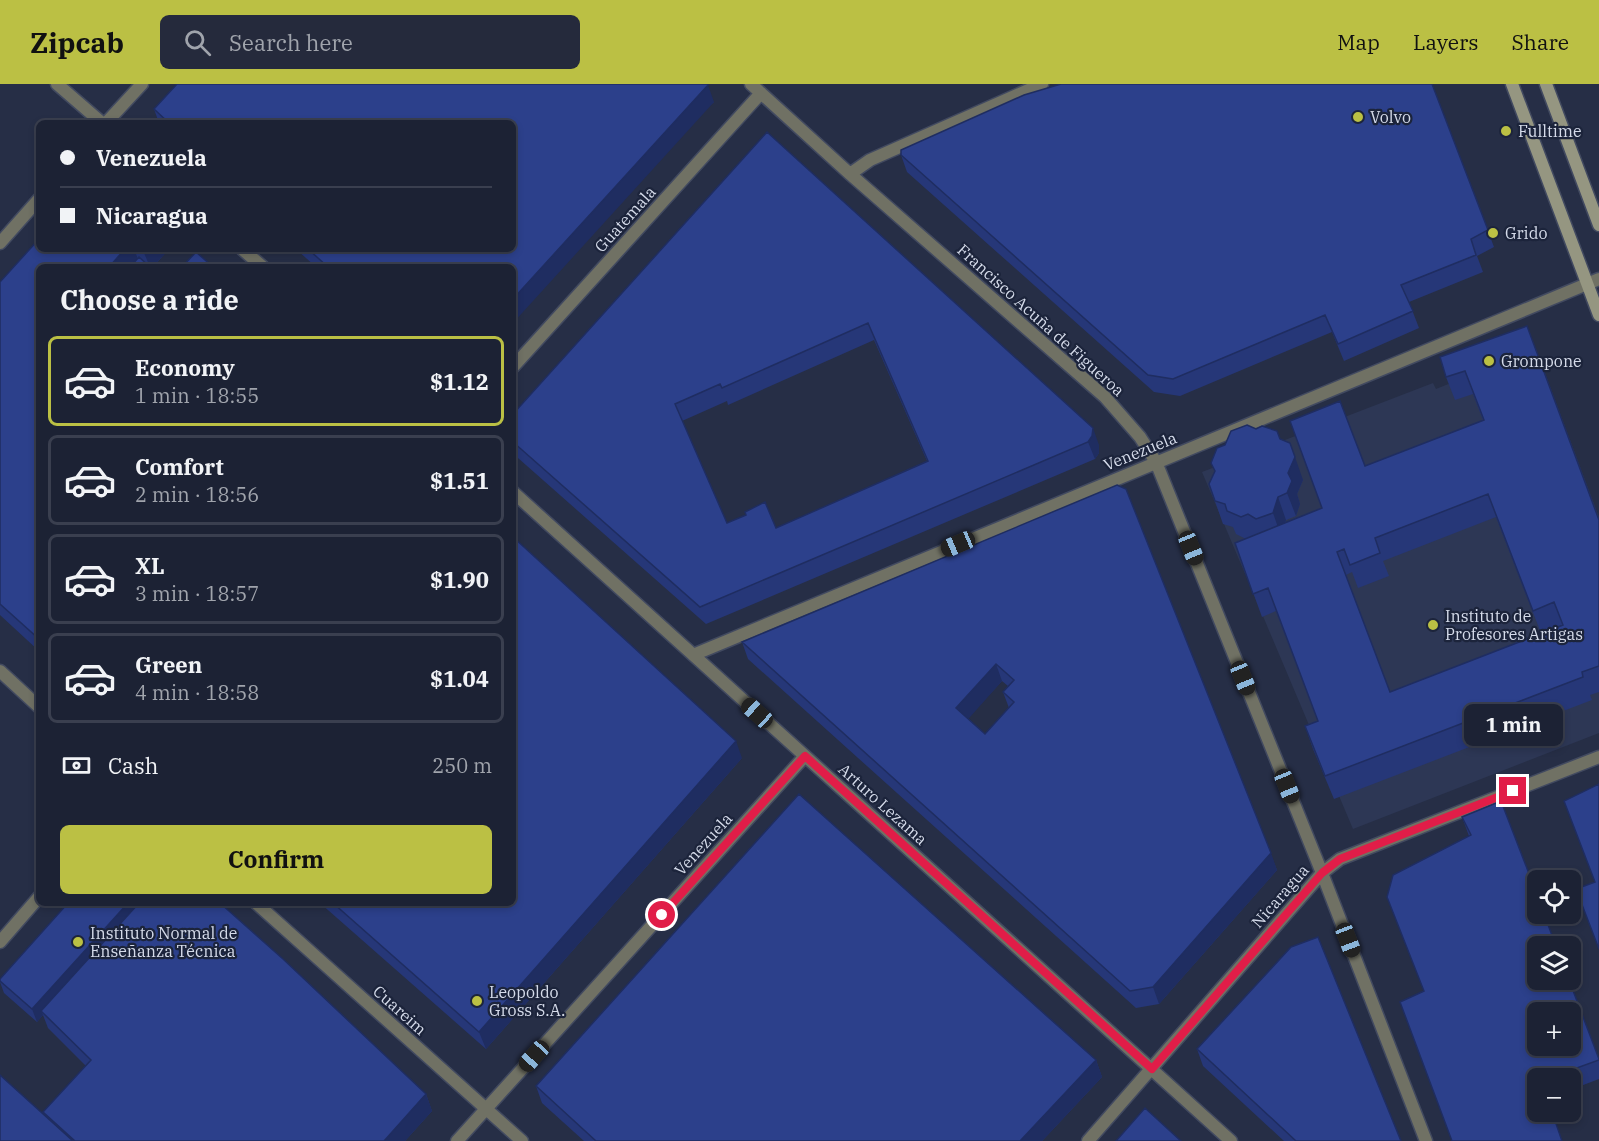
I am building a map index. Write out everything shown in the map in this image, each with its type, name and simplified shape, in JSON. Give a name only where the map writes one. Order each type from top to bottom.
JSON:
[{"type":"main road","points":[[1512,84],[1599,315]]},
{"type":"main road","points":[[1546,84],[1599,225]]},
{"type":"street","points":[[57,84],[99,120]]},
{"type":"street","points":[[109,120],[142,84]]},
{"type":"street","points":[[850,174],[870,160],[1042,84]]},
{"type":"street","name":"Francisco Acuña de Figueroa","points":[[756,88],[850,174],[1106,397],[1140,437],[1156,462],[1322,873],[1426,1141]]},
{"type":"street","name":"Guatemala","points":[[516,364],[756,88]]},
{"type":"street","points":[[0,243],[36,202]]},
{"type":"street","points":[[245,252],[259,264]]},
{"type":"street","name":"Venezuela","points":[[693,655],[1599,279]]},
{"type":"street","name":"Arturo Lezama","points":[[516,495],[1231,1141]]},
{"type":"street","points":[[0,671],[36,704]]},
{"type":"street","name":"Venezuela","points":[[457,1141],[805,756]]},
{"type":"street","name":"Nicaragua","points":[[1088,1141],[1322,873],[1340,859],[1599,757]]},
{"type":"street","points":[[0,942],[36,900]]},
{"type":"street","name":"Cuareim","points":[[259,906],[522,1141]]},
{"type":"shaded area","name":"Instituto de Profesores Artigas","points":[[1536,349],[1599,517],[1599,733],[1353,829],[1202,472],[1433,383],[1436,389]]},
{"type":"building","points":[[177,84],[708,85],[516,296],[516,264],[325,264],[311,252],[516,252],[516,120],[166,120],[154,109]]},
{"type":"building","points":[[1061,84],[1432,84],[1488,230],[1471,239],[1476,255],[1401,285],[1413,311],[1338,344],[1325,315],[1173,379],[1148,375],[901,155],[901,150],[1024,95]]},
{"type":"building","points":[[767,132],[1093,428],[1092,436],[1088,442],[700,607],[516,445],[516,411]],"holes":[[[868,323],[928,461],[776,528],[765,502],[745,512],[746,515],[727,523],[675,404],[720,384],[722,388]]]},
{"type":"building","points":[[36,242],[36,252],[122,252],[112,264],[36,264],[36,636],[0,604],[0,282]]},
{"type":"building","points":[[196,252],[210,264],[185,264]]},
{"type":"building","points":[[139,257],[147,264],[133,264]]},
{"type":"building","points":[[1527,326],[1599,520],[1599,666],[1582,672],[1583,677],[1325,776],[1305,726],[1318,721],[1268,588],[1253,594],[1235,543],[1322,508],[1290,421],[1340,401],[1365,466],[1484,420],[1465,371],[1446,377],[1440,357]],"holes":[[[1488,494],[1533,611],[1554,602],[1563,625],[1390,692],[1337,552],[1344,549],[1350,565],[1380,553],[1375,538]]]},
{"type":"building","points":[[1247,425],[1256,429],[1262,426],[1277,431],[1280,439],[1290,443],[1295,457],[1288,473],[1292,481],[1287,493],[1278,497],[1273,513],[1256,519],[1248,514],[1241,517],[1227,511],[1225,504],[1215,501],[1209,484],[1215,471],[1211,463],[1217,448],[1225,445],[1231,431]]},
{"type":"building","points":[[1117,485],[1126,489],[1271,853],[1153,987],[1130,991],[742,642]],"holes":[[[996,664],[1014,680],[1003,692],[1014,702],[985,734],[956,708]]]},
{"type":"building","points":[[516,540],[736,741],[479,1032],[336,906],[516,906]]},
{"type":"building","points":[[1599,784],[1599,949],[1581,902],[1581,887],[1595,882],[1564,801]]},
{"type":"building","points":[[799,794],[1096,1060],[1020,1141],[596,1141],[536,1086]]},
{"type":"building","points":[[1501,801],[1528,870],[1527,924],[1548,924],[1552,936],[1527,936],[1527,990],[1573,990],[1577,1002],[1527,1002],[1527,1056],[1581,1056],[1581,1012],[1599,1059],[1577,1068],[1527,1068],[1527,1122],[1555,1122],[1562,1141],[1452,1141],[1400,1002],[1424,991],[1387,897],[1393,875],[1471,835],[1462,817]]},
{"type":"building","points":[[65,906],[125,906],[32,1009],[0,979]]},
{"type":"building","points":[[136,906],[223,906],[426,1094],[384,1141],[75,1141],[43,1112],[91,1060],[41,1011]]},
{"type":"building","points":[[1318,937],[1401,1141],[1296,1141],[1197,1049],[1291,947]]},
{"type":"building","points":[[0,1075],[73,1141],[0,1141]]},
{"type":"building","points":[[1145,1108],[1181,1141],[1116,1141]]},
{"type":"place","name":"Volvo","points":[[1358,117]]},
{"type":"place","name":"Fulltime","points":[[1506,131]]},
{"type":"place","name":"Grido","points":[[1493,233]]},
{"type":"place","name":"Grompone","points":[[1489,361]]},
{"type":"place","name":"Instituto de Profesores Artigas","points":[[1433,625]]},
{"type":"place","name":"Instituto Normal de Enseñanza Técnica","points":[[78,942]]},
{"type":"place","name":"Leopoldo Gross S.A.","points":[[477,1001]]},
{"type":"route","points":[[662,915],[805,756],[1152,1069],[1322,873],[1340,859],[1513,791]]}]
